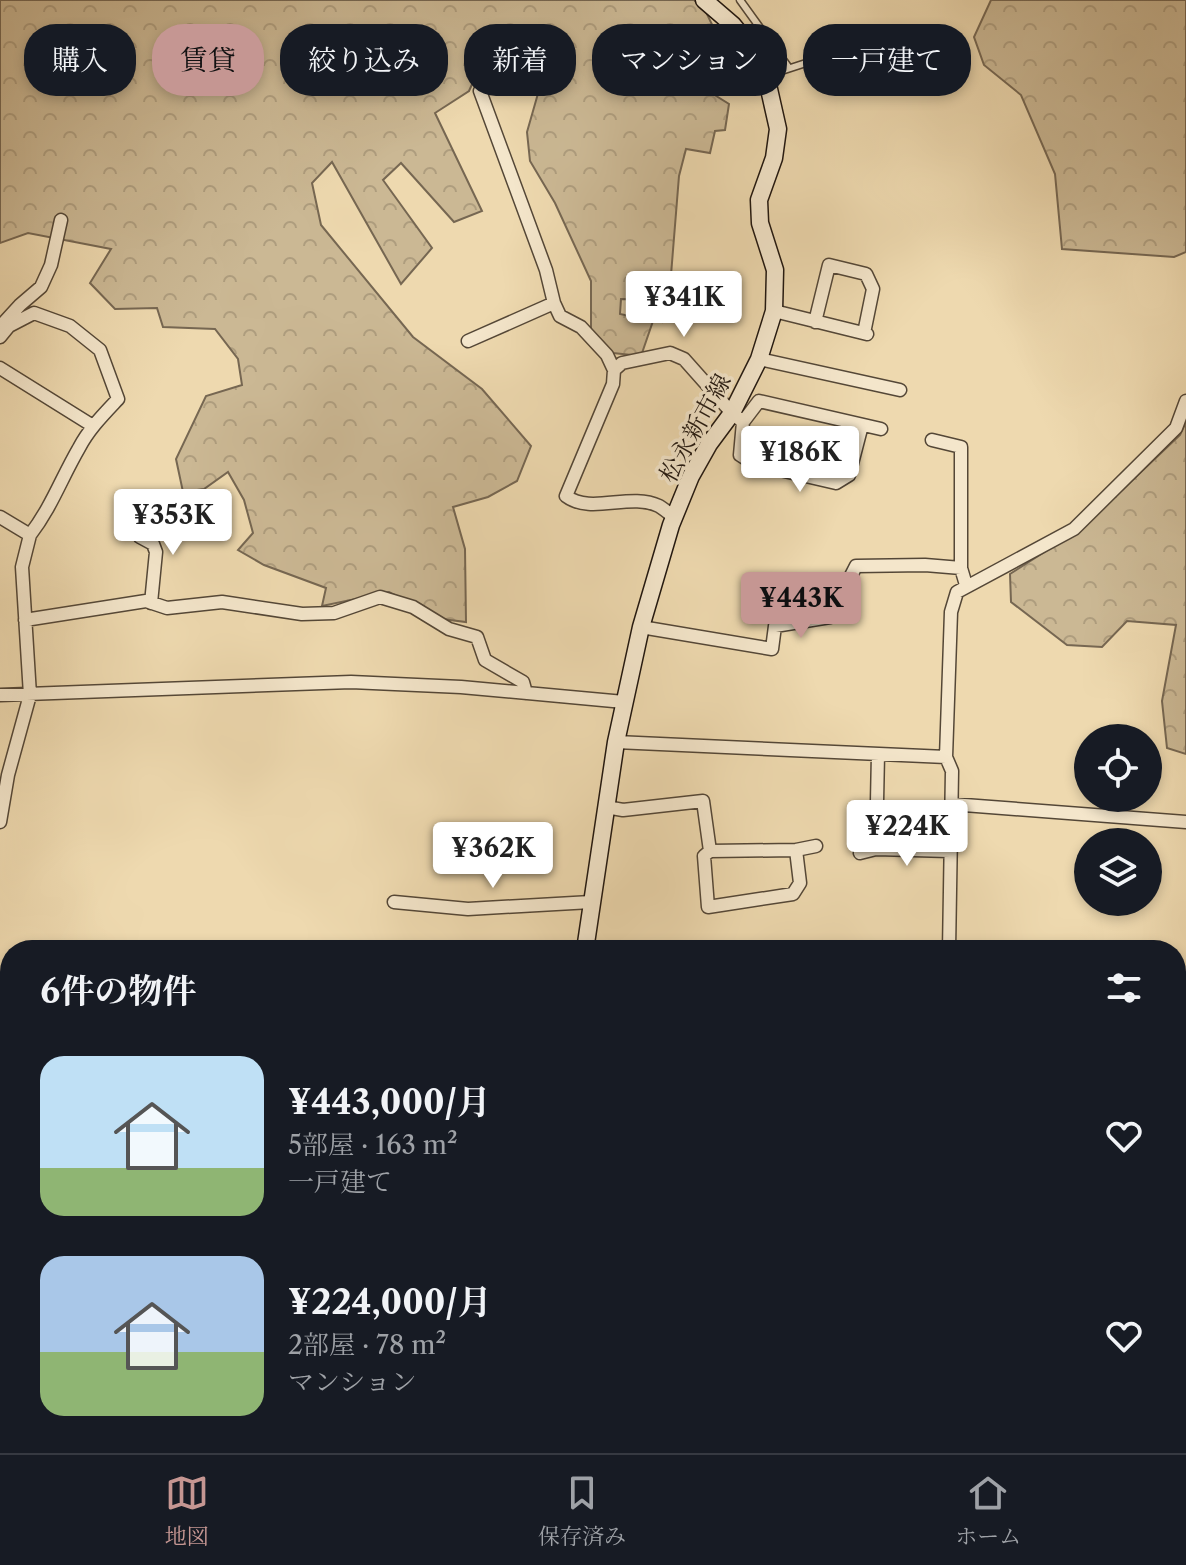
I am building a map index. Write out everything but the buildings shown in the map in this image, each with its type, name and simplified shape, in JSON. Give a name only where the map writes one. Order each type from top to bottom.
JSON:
[{"type":"main road","name":"松永新市線","points":[[704,0],[732,24]]},
{"type":"main road","name":"松永新市線","points":[[586,940],[616,742],[641,627],[691,476],[709,444],[738,417],[774,311],[775,270],[760,223],[759,200],[774,158],[778,129],[771,96]]},
{"type":"street","points":[[482,96],[560,316],[581,327],[595,340],[614,370],[613,384],[566,496],[576,503],[640,501],[658,506],[675,518]]},
{"type":"street","points":[[0,327],[41,287],[51,265],[61,220]]},
{"type":"street","points":[[774,311],[815,322],[866,334],[873,289],[866,274],[829,265],[815,322]]},
{"type":"street","points":[[468,341],[554,303]]},
{"type":"street","points":[[0,337],[9,326],[34,313],[70,326],[100,350],[118,399],[93,426],[48,511],[30,535],[22,567],[30,695],[8,775],[0,822]]},
{"type":"street","points":[[614,370],[622,363],[670,353],[684,359],[738,417],[740,455],[754,464],[836,483],[849,475],[862,425]]},
{"type":"street","points":[[759,359],[900,390]]},
{"type":"street","points":[[0,368],[93,426]]},
{"type":"street","points":[[738,417],[759,401],[881,429]]},
{"type":"street","points":[[949,940],[952,771],[946,757],[951,612],[957,592],[1074,529],[1176,428],[1186,401]]},
{"type":"street","points":[[932,440],[961,447],[961,568],[966,585]]},
{"type":"street","points":[[0,517],[30,535]]},
{"type":"street","points":[[140,537],[153,544],[156,552],[151,603]]},
{"type":"street","points":[[641,627],[772,649],[775,626],[830,617],[856,566],[961,568]]},
{"type":"street","points":[[25,620],[146,601],[167,608],[222,602],[302,614],[334,613],[380,597],[413,607],[449,629],[477,637],[485,660],[523,682],[526,693]]},
{"type":"street","points":[[0,695],[351,682],[624,702]]},
{"type":"street","points":[[616,742],[946,757]]},
{"type":"street","points":[[876,849],[878,754]]},
{"type":"street","points":[[606,807],[623,810],[703,801],[710,851]]},
{"type":"street","points":[[951,804],[1186,822]]},
{"type":"street","points":[[796,850],[800,883],[793,894],[708,907],[704,856],[710,851],[796,850],[816,846]]},
{"type":"street","points":[[860,853],[876,849],[950,851]]},
{"type":"street","points":[[394,902],[468,909],[591,902]]},
{"type":"lane","points":[[740,0],[789,68],[803,64]]},
{"type":"green space","points":[[0,0],[694,0],[705,10],[712,24],[592,24],[592,96],[716,96],[729,104],[725,130],[715,131],[710,153],[686,149],[679,176],[671,275],[683,296],[663,321],[660,300],[621,299],[620,314],[653,321],[641,356],[613,353],[591,332],[591,281],[555,203],[530,161],[527,132],[537,96],[576,96],[576,24],[464,24],[464,94],[435,113],[482,211],[454,222],[401,163],[383,180],[432,248],[401,284],[332,162],[312,183],[321,225],[413,337],[482,389],[531,446],[517,481],[488,497],[453,507],[465,549],[466,622],[442,619],[389,592],[322,606],[326,588],[264,565],[238,550],[253,533],[244,500],[228,472],[204,489],[183,492],[176,459],[206,396],[242,385],[238,359],[215,329],[163,327],[157,308],[115,309],[90,283],[111,249],[28,233],[0,243]]},
{"type":"green space","points":[[991,0],[1186,0],[1186,252],[1174,257],[1062,249],[1055,174],[1021,95],[984,65],[974,37]]},
{"type":"green space","points":[[1186,422],[1186,754],[1167,748],[1162,701],[1176,625],[1127,621],[1102,647],[1067,645],[1011,602],[1010,574],[1082,528],[1180,435]]}]
